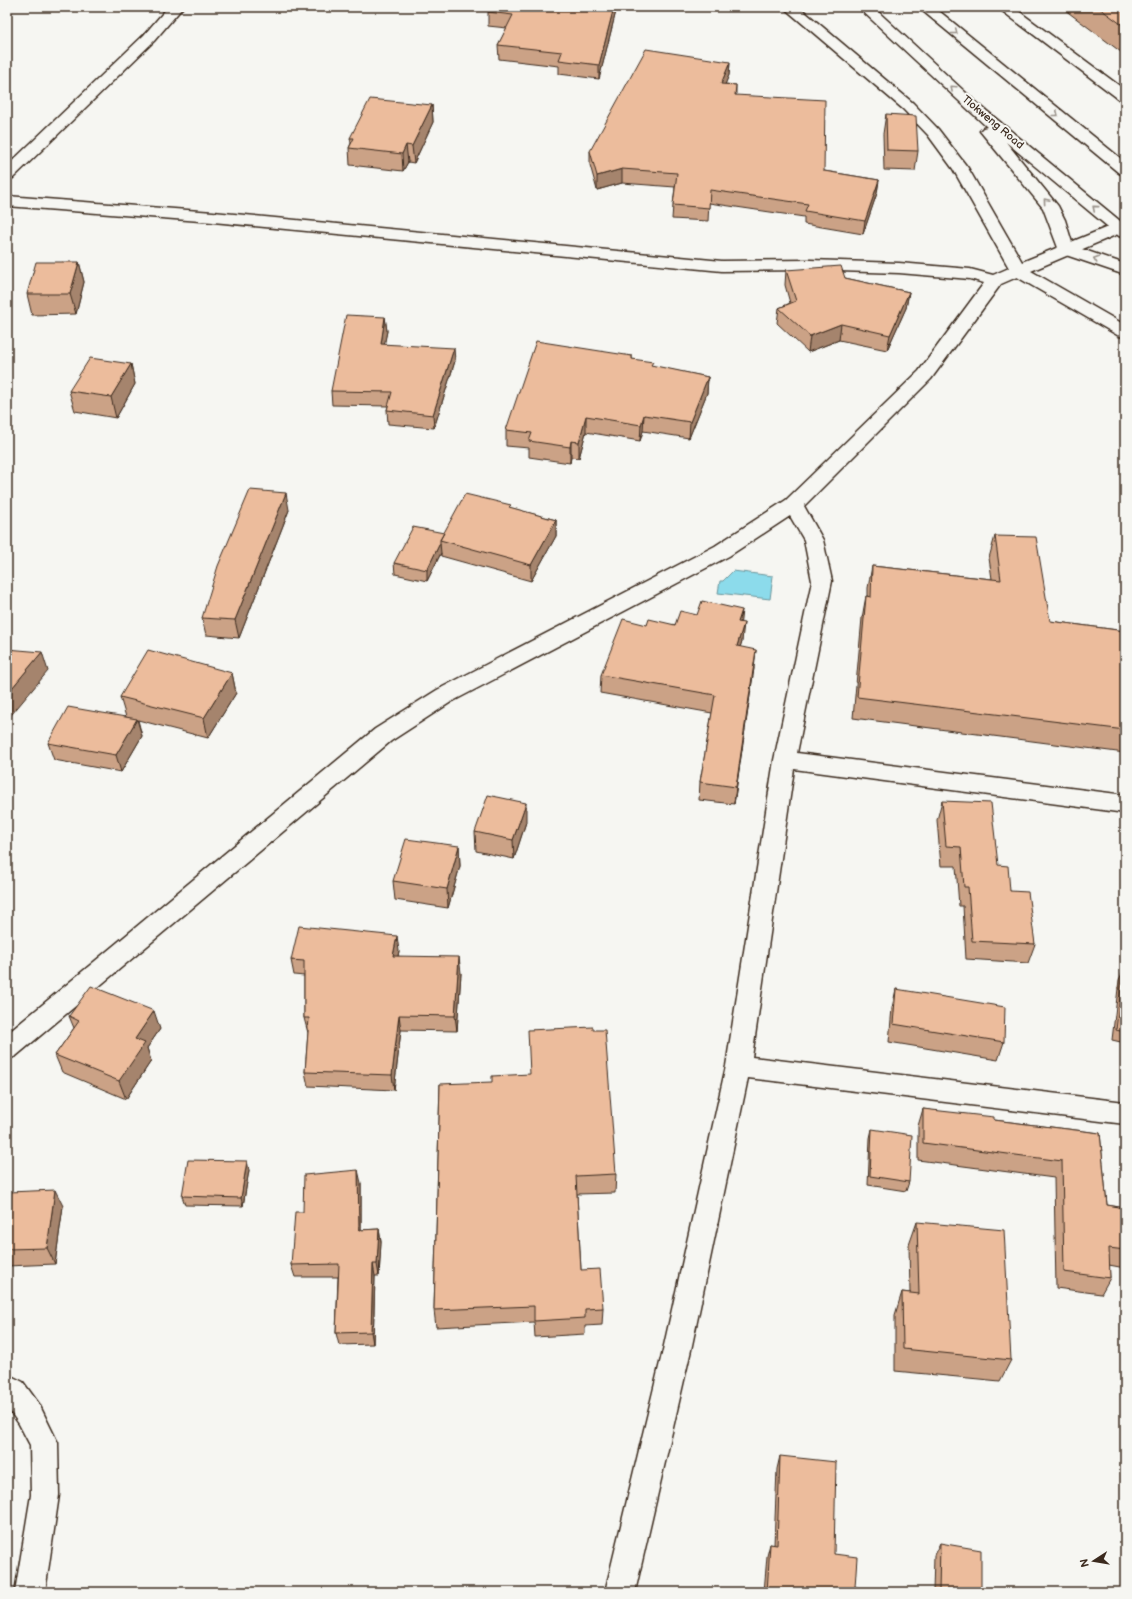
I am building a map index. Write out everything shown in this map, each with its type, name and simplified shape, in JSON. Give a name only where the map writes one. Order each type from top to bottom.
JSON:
[{"type":"street","points":[[7,175],[149,38],[176,7]]},
{"type":"street","points":[[790,7],[908,106],[933,132],[960,168],[1019,271],[1125,332]]},
{"type":"street","name":"Tlokweng Road","points":[[865,7],[972,106],[1123,228]]},
{"type":"street","points":[[925,7],[1125,170]]},
{"type":"street","points":[[1004,7],[1125,97]]},
{"type":"street","points":[[972,106],[972,114],[997,140],[1009,158],[1050,206],[1057,220],[1066,249]]},
{"type":"street","points":[[7,201],[212,217],[722,266],[810,265],[899,268],[970,274],[995,280]]},
{"type":"street","points":[[7,1049],[383,734],[444,696],[722,550],[793,505],[925,375],[995,280],[1019,271],[1066,249],[1123,228]]},
{"type":"street","points":[[1066,249],[1125,270]]},
{"type":"street","points":[[620,1592],[677,1350],[738,1066],[785,760],[822,581],[818,552],[810,530],[793,505]]},
{"type":"street","points":[[785,760],[1125,804]]},
{"type":"street","points":[[738,1066],[1125,1113]]},
{"type":"street","points":[[7,1388],[13,1392],[30,1414],[44,1443],[45,1496],[30,1592]]},
{"type":"water","points":[[733,571],[773,576],[770,599],[718,593],[720,581],[723,581]]},
{"type":"building","points":[[491,7],[614,7],[599,65],[559,60],[562,52],[498,45],[513,15],[488,12]]},
{"type":"building","points":[[1098,7],[1125,7],[1125,27]]},
{"type":"building","points":[[646,49],[730,62],[721,84],[736,85],[735,95],[825,100],[824,171],[879,180],[865,221],[805,211],[808,204],[710,190],[709,208],[673,205],[677,173],[622,169],[597,176],[590,151]]},
{"type":"building","points":[[370,99],[432,105],[412,146],[406,145],[402,154],[349,148],[354,138],[350,138]]},
{"type":"building","points":[[886,114],[916,116],[918,151],[887,150]]},
{"type":"building","points":[[36,262],[79,262],[70,294],[27,294]]},
{"type":"building","points":[[841,266],[845,278],[909,292],[890,335],[841,324],[810,336],[779,308],[796,301],[786,270]]},
{"type":"building","points":[[346,315],[385,317],[381,344],[454,348],[433,415],[387,410],[392,392],[331,391]]},
{"type":"building","points":[[536,341],[632,356],[632,359],[653,362],[651,365],[708,377],[690,422],[644,415],[641,425],[586,416],[579,442],[571,441],[570,447],[529,441],[532,433],[506,430]]},
{"type":"building","points":[[90,358],[131,364],[111,397],[69,391]]},
{"type":"building","points":[[250,490],[286,493],[235,620],[202,618],[218,566]]},
{"type":"building","points":[[465,494],[511,505],[509,507],[556,520],[531,565],[440,540]]},
{"type":"building","points":[[413,527],[444,533],[427,570],[394,563]]},
{"type":"building","points":[[995,536],[1036,537],[1050,621],[1125,631],[1125,730],[857,697],[866,596],[871,597],[872,566],[1001,580]]},
{"type":"building","points":[[702,601],[742,610],[738,622],[744,623],[737,646],[756,650],[736,787],[700,782],[715,695],[601,675],[623,619],[647,625],[649,619],[675,625],[680,611],[697,615]]},
{"type":"building","points":[[7,649],[42,652],[7,694]]},
{"type":"building","points":[[148,650],[232,673],[204,718],[120,697]]},
{"type":"building","points":[[68,707],[137,719],[116,755],[48,743]]},
{"type":"building","points":[[488,795],[526,803],[513,840],[475,832]]},
{"type":"building","points":[[942,801],[991,803],[998,865],[1008,866],[1010,891],[1028,892],[1035,944],[972,941],[968,887],[964,887],[961,847],[946,846]]},
{"type":"building","points":[[406,839],[459,846],[447,889],[393,881]]},
{"type":"building","points":[[299,926],[397,936],[393,956],[459,957],[455,1016],[399,1015],[392,1075],[305,1072],[309,1018],[304,1018],[304,961],[291,960]]},
{"type":"building","points":[[1123,971],[1125,971],[1125,1032],[1116,1030]]},
{"type":"building","points":[[91,986],[154,1011],[135,1039],[145,1043],[119,1081],[55,1055],[79,1021],[69,1016]]},
{"type":"building","points":[[896,989],[1005,1007],[1004,1042],[893,1024]]},
{"type":"building","points":[[593,1027],[593,1030],[605,1030],[616,1174],[576,1176],[581,1270],[600,1269],[603,1308],[585,1309],[585,1318],[534,1321],[534,1306],[434,1310],[440,1084],[492,1082],[492,1076],[530,1074],[528,1030]]},
{"type":"building","points":[[923,1109],[994,1117],[994,1120],[1100,1133],[1107,1205],[1125,1208],[1125,1250],[1109,1248],[1110,1278],[1064,1272],[1062,1161],[923,1143]]},
{"type":"building","points":[[872,1129],[912,1135],[909,1182],[870,1176]]},
{"type":"building","points":[[188,1160],[247,1161],[241,1198],[182,1196]]},
{"type":"building","points":[[358,1170],[359,1230],[379,1229],[377,1264],[373,1264],[371,1332],[336,1333],[339,1264],[291,1265],[295,1212],[303,1212],[304,1175]]},
{"type":"building","points":[[55,1190],[47,1248],[7,1249],[7,1206],[9,1192]]},
{"type":"building","points":[[917,1222],[1004,1230],[1011,1360],[903,1349],[902,1292],[919,1294]]},
{"type":"building","points":[[780,1456],[836,1462],[834,1554],[857,1557],[855,1587],[890,1592],[767,1592],[770,1544],[777,1545]]},
{"type":"building","points":[[940,1543],[981,1550],[981,1592],[939,1592]]}]
